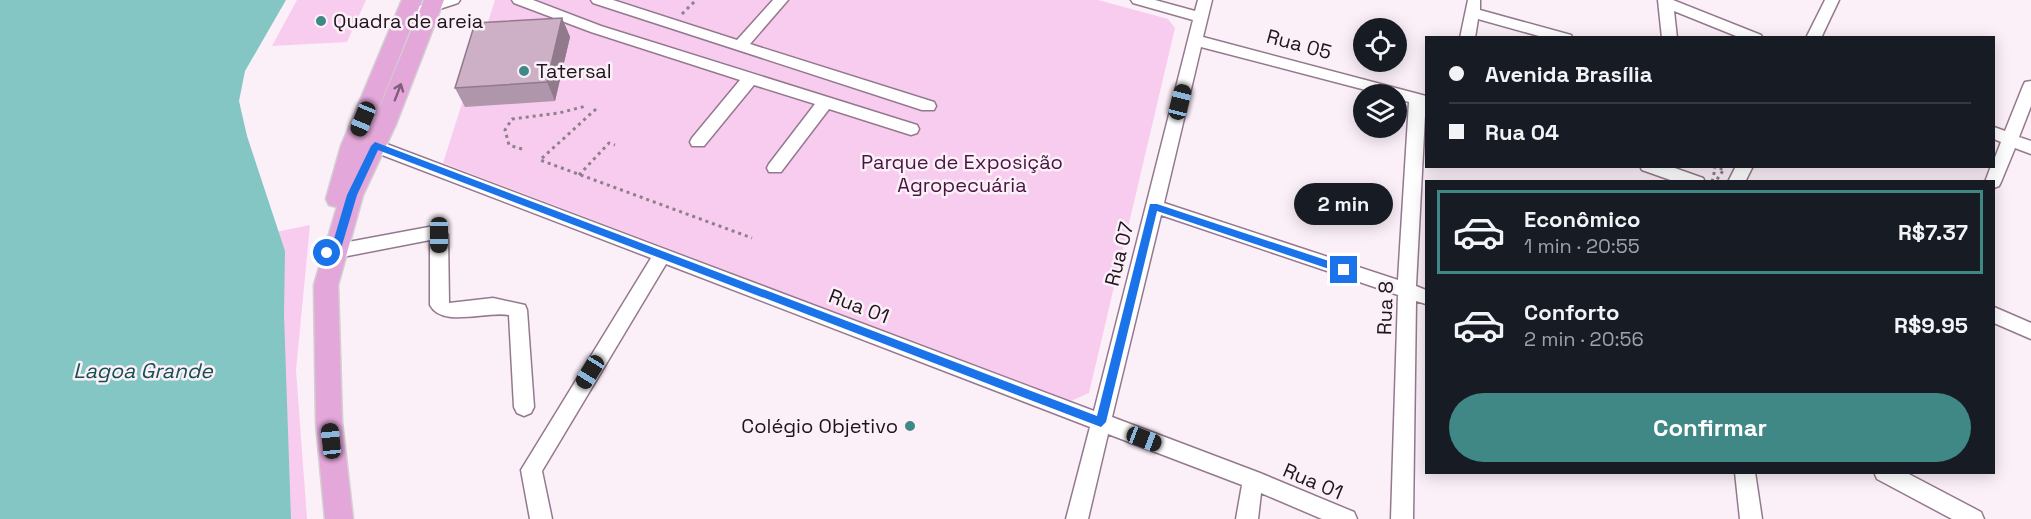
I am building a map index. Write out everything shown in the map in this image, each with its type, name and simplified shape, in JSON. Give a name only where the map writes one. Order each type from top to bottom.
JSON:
[{"type":"main road","points":[[362,137],[385,123],[413,53],[421,6]]},
{"type":"main road","points":[[339,519],[329,422],[326,285],[331,252],[333,211],[362,137],[390,54],[421,6]]},
{"type":"main road","points":[[390,54],[413,53]]},
{"type":"street","points":[[421,6],[453,0]]},
{"type":"street","points":[[519,0],[596,29],[911,129]]},
{"type":"street","points":[[598,0],[928,106]]},
{"type":"street","points":[[740,46],[781,0]]},
{"type":"street","points":[[1138,0],[1203,8]]},
{"type":"street","points":[[1814,36],[1832,0]]},
{"type":"street","points":[[1670,36],[1665,1],[1751,36]]},
{"type":"street","points":[[1467,36],[1473,6],[1560,36]]},
{"type":"street","name":"Rua 07","points":[[1077,519],[1203,8]]},
{"type":"street","name":"Rua 05","points":[[1195,40],[1422,100]]},
{"type":"street","points":[[698,142],[752,78]]},
{"type":"street","points":[[1994,180],[2031,86]]},
{"type":"street","name":"Rua 8","points":[[1402,519],[1407,291],[1422,100]]},
{"type":"street","points":[[775,168],[826,101]]},
{"type":"street","points":[[1995,133],[2031,148]]},
{"type":"street","name":"Rua 01","points":[[362,137],[662,255],[1253,480],[1346,519]]},
{"type":"street","points":[[1657,168],[1698,177]]},
{"type":"street","points":[[1154,206],[1425,297]]},
{"type":"street","points":[[331,252],[425,234],[439,235],[439,305],[443,309],[450,311],[494,305],[509,306],[518,310],[524,407]]},
{"type":"street","points":[[541,519],[531,470],[662,255]]},
{"type":"street","points":[[1995,315],[2031,331]]},
{"type":"street","points":[[1745,474],[1751,519]]},
{"type":"street","points":[[1893,475],[1973,519]]},
{"type":"street","points":[[1247,519],[1253,480]]},
{"type":"path","points":[[672,24],[696,0]]},
{"type":"path","points":[[522,149],[508,145],[505,130],[512,119],[558,113],[586,106]]},
{"type":"path","points":[[596,109],[540,160],[752,238]]},
{"type":"path","points":[[579,174],[609,144],[615,145]]},
{"type":"path","points":[[1698,177],[1714,168]]},
{"type":"path","points":[[1717,180],[1724,169],[1720,168]]},
{"type":"green space","name":"Quadra de areia","points":[[297,0],[366,0],[347,42],[272,46]]},
{"type":"green space","name":"Parque de Exposição Agropecuária","points":[[495,0],[1098,0],[1168,19],[1175,28],[1089,393],[1071,401],[443,163]]},
{"type":"green space","points":[[310,225],[296,370],[307,519],[280,519],[271,233]]},
{"type":"water","name":"Lagoa Grande","points":[[0,0],[286,0],[245,71],[239,101],[247,136],[285,251],[284,315],[291,519],[0,519]]},
{"type":"building","points":[[562,18],[547,82],[455,88],[475,23]]},
{"type":"place","name":"Quadra de areia","points":[[321,21]]},
{"type":"place","name":"Tatersal","points":[[524,71]]},
{"type":"place","name":"Colégio Objetivo","points":[[910,426]]},
{"type":"route","points":[[327,253],[335,252],[352,195],[375,146],[1101,422],[1154,206],[1344,270]]}]
